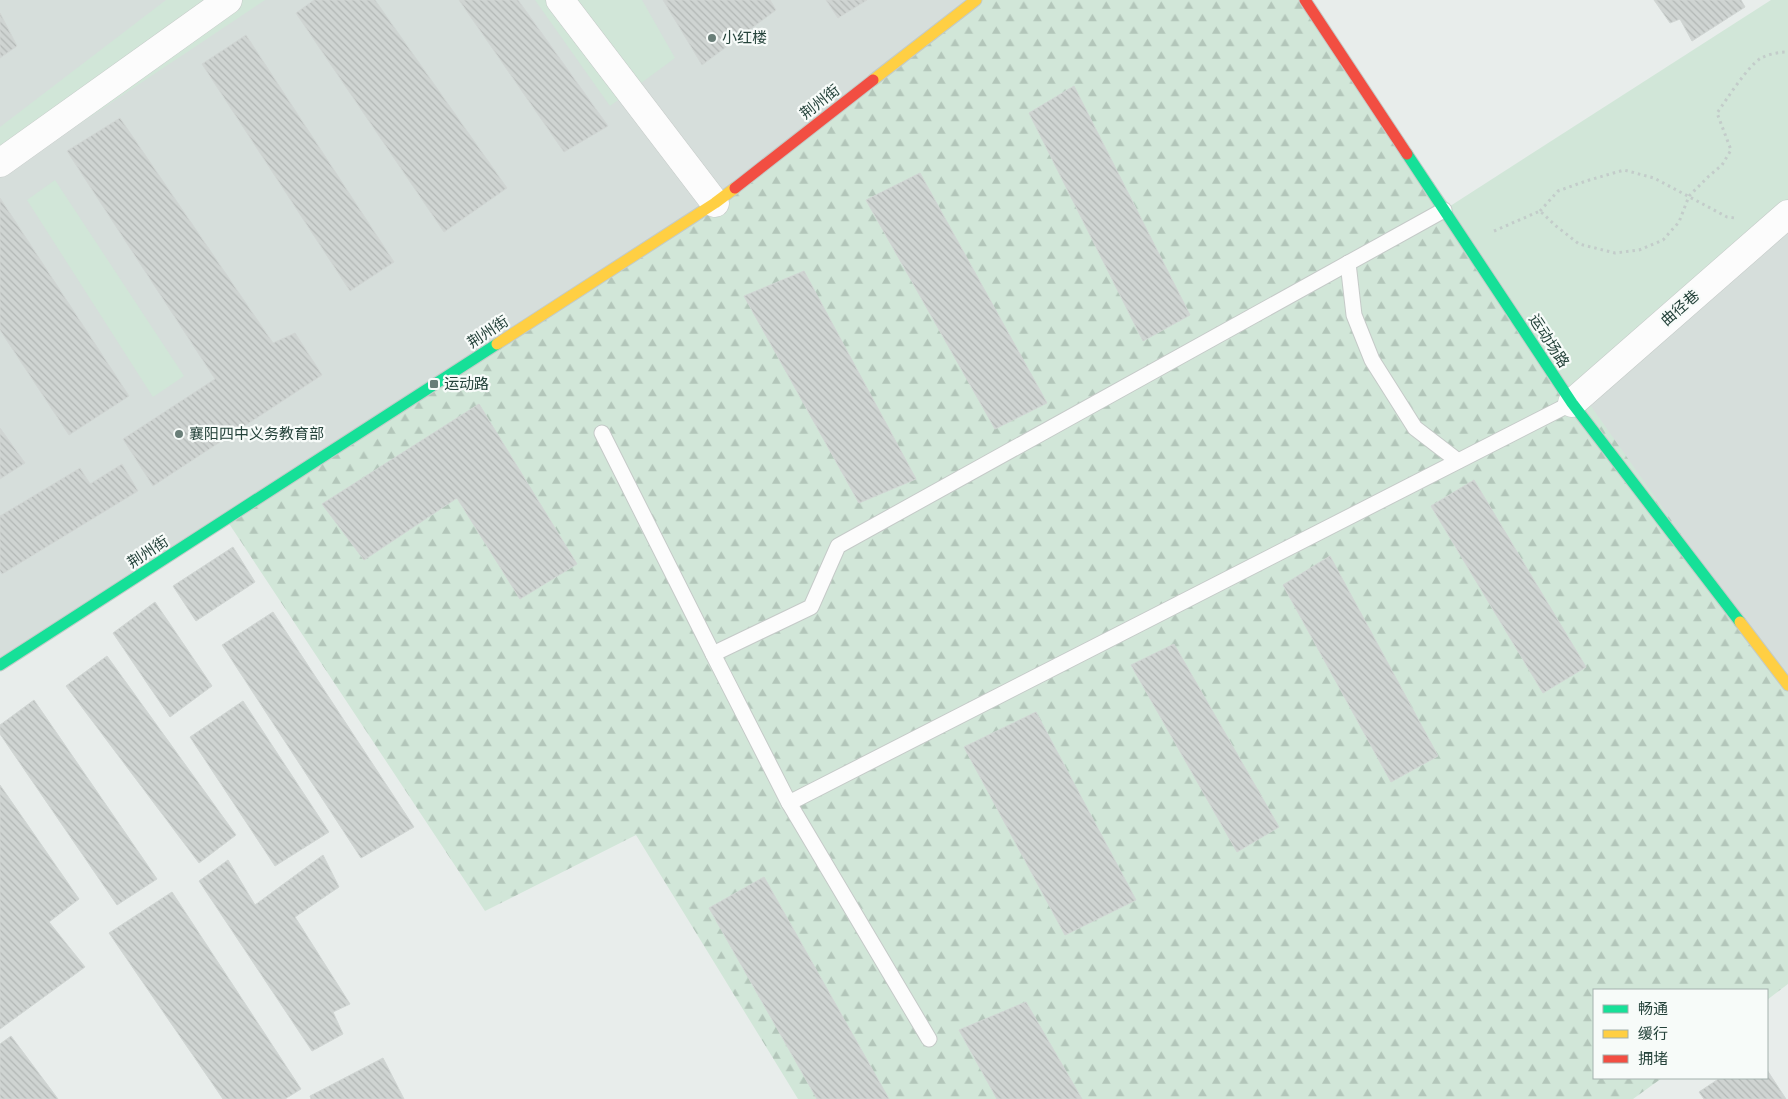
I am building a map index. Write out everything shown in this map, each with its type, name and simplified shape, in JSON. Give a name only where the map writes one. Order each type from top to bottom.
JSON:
[{"type":"street","points":[[0,163],[228,0]]},
{"type":"street","points":[[560,0],[715,203]]},
{"type":"street","name":"荆州街","points":[[0,665],[715,203],[976,0]]},
{"type":"street","name":"运动场路","points":[[1305,0],[1572,403],[1788,685]]},
{"type":"street","name":"曲径巷","points":[[1572,403],[1784,217]]},
{"type":"lane","points":[[713,654],[811,607],[838,546],[1444,210]]},
{"type":"lane","points":[[1348,263],[1354,316],[1372,360],[1415,428],[1458,461]]},
{"type":"lane","points":[[788,803],[1572,403]]},
{"type":"lane","points":[[602,434],[788,803],[929,1039]]},
{"type":"path","points":[[1540,211],[1579,244],[1615,253],[1639,250],[1663,240],[1679,222],[1689,196],[1722,165],[1732,150],[1717,114],[1741,80],[1761,58],[1779,52],[1788,52]]},
{"type":"path","points":[[1466,242],[1540,211],[1558,191],[1624,170],[1654,178],[1727,217],[1784,217]]},
{"type":"shaded area","name":"襄阳四中义务教育部","points":[[0,0],[976,0],[715,203],[0,665]]},
{"type":"shaded area","points":[[1788,214],[1788,687],[1572,403]]},
{"type":"green space","points":[[166,0],[265,0],[0,177],[0,127]]},
{"type":"green space","points":[[535,0],[642,0],[675,58],[610,106]]},
{"type":"green space","points":[[976,0],[1305,0],[1788,686],[1788,984],[1768,999],[1768,989],[1593,989],[1593,1079],[1661,1079],[1633,1099],[798,1099],[636,835],[485,911],[226,519],[715,203]]},
{"type":"green space","points":[[1771,0],[1788,0],[1788,214],[1572,403],[1444,210]]},
{"type":"green space","points":[[55,180],[184,376],[153,397],[27,200]]},
{"type":"building","points":[[314,0],[375,0],[507,188],[444,232],[296,13]]},
{"type":"building","points":[[459,0],[518,0],[608,126],[564,152]]},
{"type":"building","name":"小红楼","points":[[663,0],[770,0],[776,10],[702,65]]},
{"type":"building","points":[[826,0],[867,0],[838,18]]},
{"type":"building","points":[[1654,0],[1741,0],[1745,7],[1692,41],[1680,19],[1670,23]]},
{"type":"building","points":[[0,13],[17,46],[0,58]]},
{"type":"building","points":[[246,35],[394,262],[350,291],[202,64]]},
{"type":"building","points":[[1074,86],[1190,315],[1143,341],[1029,113]]},
{"type":"building","points":[[120,118],[273,343],[295,333],[322,375],[153,486],[123,439],[215,379],[67,151]]},
{"type":"building","points":[[920,173],[1047,403],[995,429],[866,200]]},
{"type":"building","points":[[0,198],[129,396],[69,435],[0,330]]},
{"type":"building","points":[[804,271],[916,479],[859,503],[744,296]]},
{"type":"building","points":[[479,404],[577,564],[520,599],[457,498],[364,560],[322,504]]},
{"type":"building","points":[[0,428],[25,463],[0,479]]},
{"type":"building","points":[[122,464],[138,491],[2,574],[0,571],[0,516],[80,468],[90,484]]},
{"type":"building","points":[[1474,480],[1586,667],[1543,693],[1431,506]]},
{"type":"building","points":[[233,547],[255,582],[196,621],[173,586]]},
{"type":"building","points":[[1330,556],[1438,756],[1391,782],[1283,585]]},
{"type":"building","points":[[155,602],[212,686],[170,717],[113,633]]},
{"type":"building","points":[[273,612],[414,827],[361,858],[222,645]]},
{"type":"building","points":[[1174,644],[1279,827],[1237,852],[1131,665]]},
{"type":"building","points":[[107,656],[236,835],[199,863],[66,686]]},
{"type":"building","points":[[34,700],[157,879],[117,905],[0,734],[0,725]]},
{"type":"building","points":[[243,701],[329,832],[275,866],[190,737]]},
{"type":"building","points":[[1036,712],[1136,900],[1065,935],[964,747]]},
{"type":"building","points":[[0,785],[79,899],[49,922],[85,967],[0,1029]]},
{"type":"building","points":[[323,855],[339,887],[295,917],[350,1004],[333,1012],[343,1034],[312,1051],[199,881],[228,860],[255,905]]},
{"type":"building","points":[[764,877],[889,1099],[817,1099],[709,908]]},
{"type":"building","points":[[172,892],[301,1089],[285,1099],[223,1099],[109,933]]},
{"type":"building","points":[[1026,1002],[1082,1099],[997,1099],[959,1030]]},
{"type":"building","points":[[11,1036],[58,1099],[0,1099],[0,1044]]},
{"type":"building","points":[[383,1058],[404,1099],[311,1099],[310,1096]]},
{"type":"building","points":[[1768,1072],[1786,1099],[1704,1099],[1699,1092],[1718,1079],[1768,1079]]},
{"type":"traffic: fast","points":[[1407,154],[1572,403],[1740,622]]},
{"type":"traffic: fast","points":[[0,665],[497,344]]},
{"type":"traffic: slow","points":[[873,80],[976,0]]},
{"type":"traffic: slow","points":[[497,344],[715,203],[735,188]]},
{"type":"traffic: slow","points":[[1740,622],[1788,685]]},
{"type":"traffic: jam","points":[[1305,0],[1407,154]]},
{"type":"traffic: jam","points":[[735,188],[873,80]]},
{"type":"place","name":"小红楼","points":[[712,38]]},
{"type":"place","name":"运动路","points":[[434,384]]},
{"type":"place","name":"襄阳四中义务教育部","points":[[179,434]]}]
